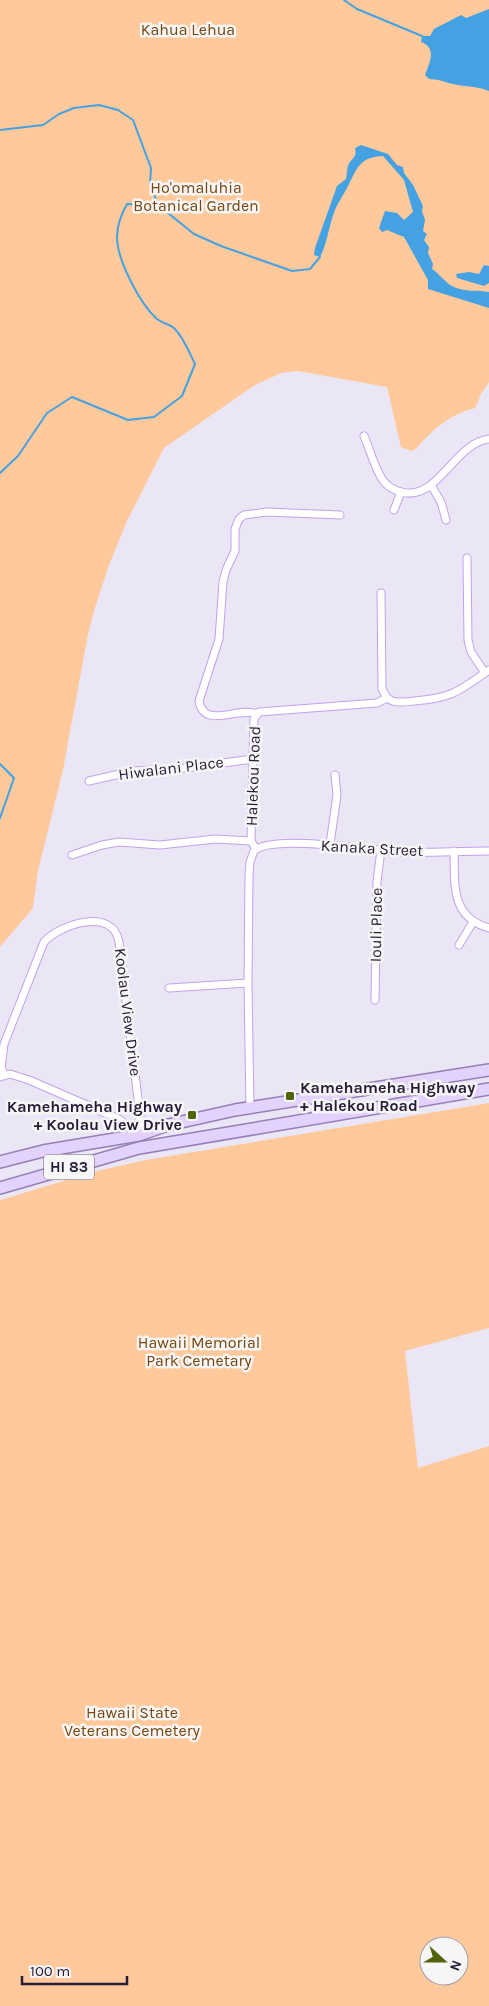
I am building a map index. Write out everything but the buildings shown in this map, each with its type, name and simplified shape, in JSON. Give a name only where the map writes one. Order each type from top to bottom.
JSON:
[{"type":"main road","name":"HI 83","points":[[0,1162],[43,1151],[139,1135],[168,1125],[250,1109],[489,1070]]},
{"type":"main road","points":[[388,1086],[391,1105]]},
{"type":"main road","name":"HI 83","points":[[0,1188],[140,1148],[489,1089]]},
{"type":"main road","points":[[250,1109],[252,1129]]},
{"type":"main road","points":[[139,1135],[140,1148]]},
{"type":"street","points":[[364,436],[381,476],[387,484],[401,492],[417,492],[431,485],[470,446],[478,441],[489,439]]},
{"type":"street","points":[[431,485],[440,502],[446,520]]},
{"type":"street","points":[[394,510],[401,492]]},
{"type":"street","points":[[257,714],[245,711],[210,716],[202,709],[199,701],[219,639],[223,582],[226,570],[236,551],[235,529],[237,522],[244,515],[258,512],[340,516]]},
{"type":"street","points":[[467,558],[468,640],[471,652],[487,672]]},
{"type":"street","points":[[381,593],[382,689],[387,698]]},
{"type":"street","name":"Halekou Road","points":[[250,1109],[249,870],[251,857],[256,848],[251,841],[254,719],[257,714],[264,710],[377,703],[387,698],[395,702],[442,698],[460,691],[487,672]]},
{"type":"street","name":"Hiwalani Place","points":[[89,780],[126,772],[178,769],[253,758]]},
{"type":"street","points":[[330,844],[338,795],[335,776]]},
{"type":"street","points":[[72,855],[102,845],[120,842],[160,845],[215,839],[251,841]]},
{"type":"street","name":"Kanaka Street","points":[[256,848],[264,845],[330,844],[381,850],[489,851]]},
{"type":"street","name":"Iouli Place","points":[[375,1000],[377,882],[381,850]]},
{"type":"street","points":[[454,851],[456,896],[463,911],[473,922],[489,928]]},
{"type":"street","name":"Koolau View Drive","points":[[2,1076],[4,1044],[44,942],[53,933],[63,928],[96,921],[104,923],[114,930],[119,942],[139,1105],[139,1135]]},
{"type":"street","points":[[459,945],[473,922]]},
{"type":"street","points":[[169,988],[248,983]]},
{"type":"street","points":[[2,1076],[10,1074],[29,1080],[119,1119],[139,1135]]},
{"type":"green space","name":"Ho'omaluhia Botanical Garden","points":[[0,0],[489,0],[489,382],[475,408],[449,419],[429,435],[416,449],[411,451],[401,447],[387,387],[298,371],[281,373],[255,385],[164,448],[127,521],[109,565],[94,611],[63,770],[38,871],[33,908],[0,947]]},
{"type":"green space","points":[[489,1103],[489,1328],[405,1351],[418,1468],[489,1446],[489,2006],[0,2006],[0,1200],[97,1171],[146,1160]]},
{"type":"water","points":[[489,9],[489,91],[429,79],[425,75],[431,52],[421,42],[422,36],[430,36],[434,29],[461,15],[466,18]]},
{"type":"water","points":[[361,145],[388,154],[397,165],[403,167],[404,173],[413,185],[423,206],[422,211],[425,220],[423,231],[427,234],[424,240],[429,247],[428,253],[433,264],[432,269],[448,284],[458,289],[489,292],[489,308],[428,289],[428,280],[404,237],[387,230],[382,232],[379,228],[385,211],[397,213],[404,220],[413,212],[404,180],[383,156],[370,158],[358,167],[336,207],[320,257],[314,255],[337,186],[346,179],[348,165],[354,157],[355,148]]},
{"type":"water","points":[[484,265],[489,266],[489,283],[484,286],[457,278],[456,274],[469,272],[479,274]]},
{"type":"waterway","points":[[344,0],[357,9],[422,36]]},
{"type":"waterway","points":[[0,130],[43,125],[59,114],[74,108],[99,105],[118,110],[133,120],[151,168],[150,184],[158,205]]},
{"type":"waterway","points":[[0,473],[18,456],[47,413],[72,397],[128,420],[154,417],[182,396],[195,364],[178,332],[161,322],[150,312],[137,293],[125,269],[117,237],[120,220],[127,204],[158,205],[194,234],[221,246],[292,271],[310,269],[320,257]]},
{"type":"waterway","points":[[0,764],[14,778],[0,818]]},
{"type":"place","name":"Kamehameha Highway + Halekou Road","points":[[290,1096]]},
{"type":"place","name":"Kamehameha Highway + Koolau View Drive","points":[[192,1115]]},
{"type":"park label","name":"Kahua Lehua","points":[[188,29]]},
{"type":"park label","name":"Hawaii Memorial Park Cemetary","points":[[199,1351]]},
{"type":"park label","name":"Hawaii State Veterans Cemetery","points":[[132,1721]]}]
